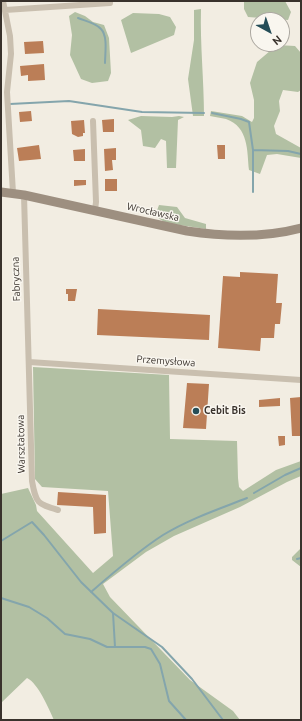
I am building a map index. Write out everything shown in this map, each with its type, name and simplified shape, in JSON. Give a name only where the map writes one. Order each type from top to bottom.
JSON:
[{"type":"main road","name":"Wrocławska","points":[[1,192],[24,195],[95,210],[184,231],[213,235],[264,235],[301,228]]},
{"type":"street","points":[[3,1],[10,36],[11,54],[7,92],[13,193]]},
{"type":"street","points":[[39,1],[39,8]]},
{"type":"street","points":[[5,10],[110,2]]},
{"type":"street","points":[[93,121],[95,210]]},
{"type":"street","name":"Fabryczna","points":[[24,195],[29,362]]},
{"type":"street","name":"Przemysłowa","points":[[29,362],[301,380]]},
{"type":"street","name":"Warsztatowa","points":[[29,362],[32,481],[35,497],[42,505],[58,510]]},
{"type":"green space","points":[[244,1],[285,1],[291,12],[290,15],[290,12],[250,12],[250,17],[248,17],[244,9]]},
{"type":"green space","points":[[201,9],[204,116],[193,116],[188,79],[194,40],[194,10]]},
{"type":"green space","points":[[75,12],[85,16],[93,22],[104,25],[109,38],[111,73],[108,81],[92,83],[81,79],[70,55],[72,35],[69,16]]},
{"type":"green space","points":[[133,13],[159,14],[170,17],[176,27],[174,35],[131,53],[121,20]]},
{"type":"green space","points":[[290,46],[295,46],[301,53],[301,90],[298,92],[283,90],[279,101],[280,111],[274,126],[276,134],[301,148],[301,158],[277,154],[267,155],[260,174],[249,170],[247,148],[243,134],[239,128],[234,123],[226,119],[210,116],[211,111],[242,116],[252,122],[254,118],[254,100],[250,83],[257,62],[269,52],[290,52]]},
{"type":"green space","points":[[141,116],[184,117],[178,120],[176,168],[167,168],[166,141],[161,139],[155,148],[143,146],[141,130],[128,120]]},
{"type":"green space","points":[[159,205],[177,207],[185,218],[206,224],[206,229],[166,223],[155,216]]},
{"type":"green space","points":[[33,367],[169,375],[170,439],[237,441],[239,487],[243,491],[276,470],[301,461],[301,476],[240,507],[174,536],[146,552],[103,584],[110,597],[190,680],[233,711],[240,720],[54,720],[39,691],[27,678],[1,703],[1,494],[28,488],[36,505],[37,511],[93,573],[113,556],[108,491],[42,487],[35,479]]},
{"type":"green space","points":[[301,548],[301,567],[292,560],[292,557]]},
{"type":"building","points":[[43,41],[44,53],[25,54],[24,42]]},
{"type":"building","points":[[44,64],[45,80],[28,81],[28,75],[21,76],[20,66]]},
{"type":"building","points":[[31,111],[32,121],[20,122],[19,112]]},
{"type":"building","points":[[114,119],[114,132],[103,132],[102,120]]},
{"type":"building","points":[[84,120],[85,133],[83,133],[83,136],[78,137],[72,134],[71,121]]},
{"type":"building","points":[[39,145],[41,159],[19,161],[17,148]]},
{"type":"building","points":[[217,145],[225,145],[225,159],[218,159]]},
{"type":"building","points":[[116,148],[116,160],[112,160],[113,170],[105,171],[104,149]]},
{"type":"building","points":[[85,149],[85,161],[74,161],[73,150]]},
{"type":"building","points":[[105,179],[117,179],[117,191],[105,191]]},
{"type":"building","points":[[74,180],[86,180],[86,185],[74,186]]},
{"type":"building","points":[[240,272],[278,274],[276,303],[282,303],[280,324],[275,324],[274,338],[261,338],[260,351],[218,348],[223,276],[240,277]]},
{"type":"building","points":[[66,289],[77,289],[75,301],[68,301]]},
{"type":"building","points":[[98,309],[210,315],[209,340],[97,335]]},
{"type":"building","name":"Cebit Bis","points":[[187,383],[209,384],[206,429],[183,428]]},
{"type":"building","points":[[301,397],[301,436],[292,436],[290,398]]},
{"type":"building","points":[[280,398],[280,406],[259,407],[259,400]]},
{"type":"building","points":[[278,436],[285,436],[285,445],[279,446]]},
{"type":"building","points":[[58,492],[106,495],[106,533],[94,534],[93,507],[57,505]]},
{"type":"waterway","points":[[78,18],[96,25],[103,32],[106,45],[105,63]]},
{"type":"waterway","points":[[10,104],[69,101],[142,112],[204,113]]},
{"type":"waterway","points":[[212,113],[249,122],[253,150],[253,192]]},
{"type":"waterway","points":[[253,150],[288,151],[301,154]]},
{"type":"waterway","points":[[254,493],[285,475],[301,468]]},
{"type":"waterway","points":[[91,592],[117,569],[163,535],[194,519],[247,498]]},
{"type":"waterway","points":[[1,541],[32,522],[81,582],[113,613],[115,647]]},
{"type":"waterway","points":[[297,559],[301,558]]},
{"type":"waterway","points":[[1,598],[29,607],[47,618],[65,634],[90,639],[107,647],[145,647],[151,649],[160,664],[169,701],[186,720]]},
{"type":"waterway","points":[[113,613],[162,647],[192,679],[223,720]]},
{"type":"place","name":"Cebit Bis","points":[[196,411]]}]
